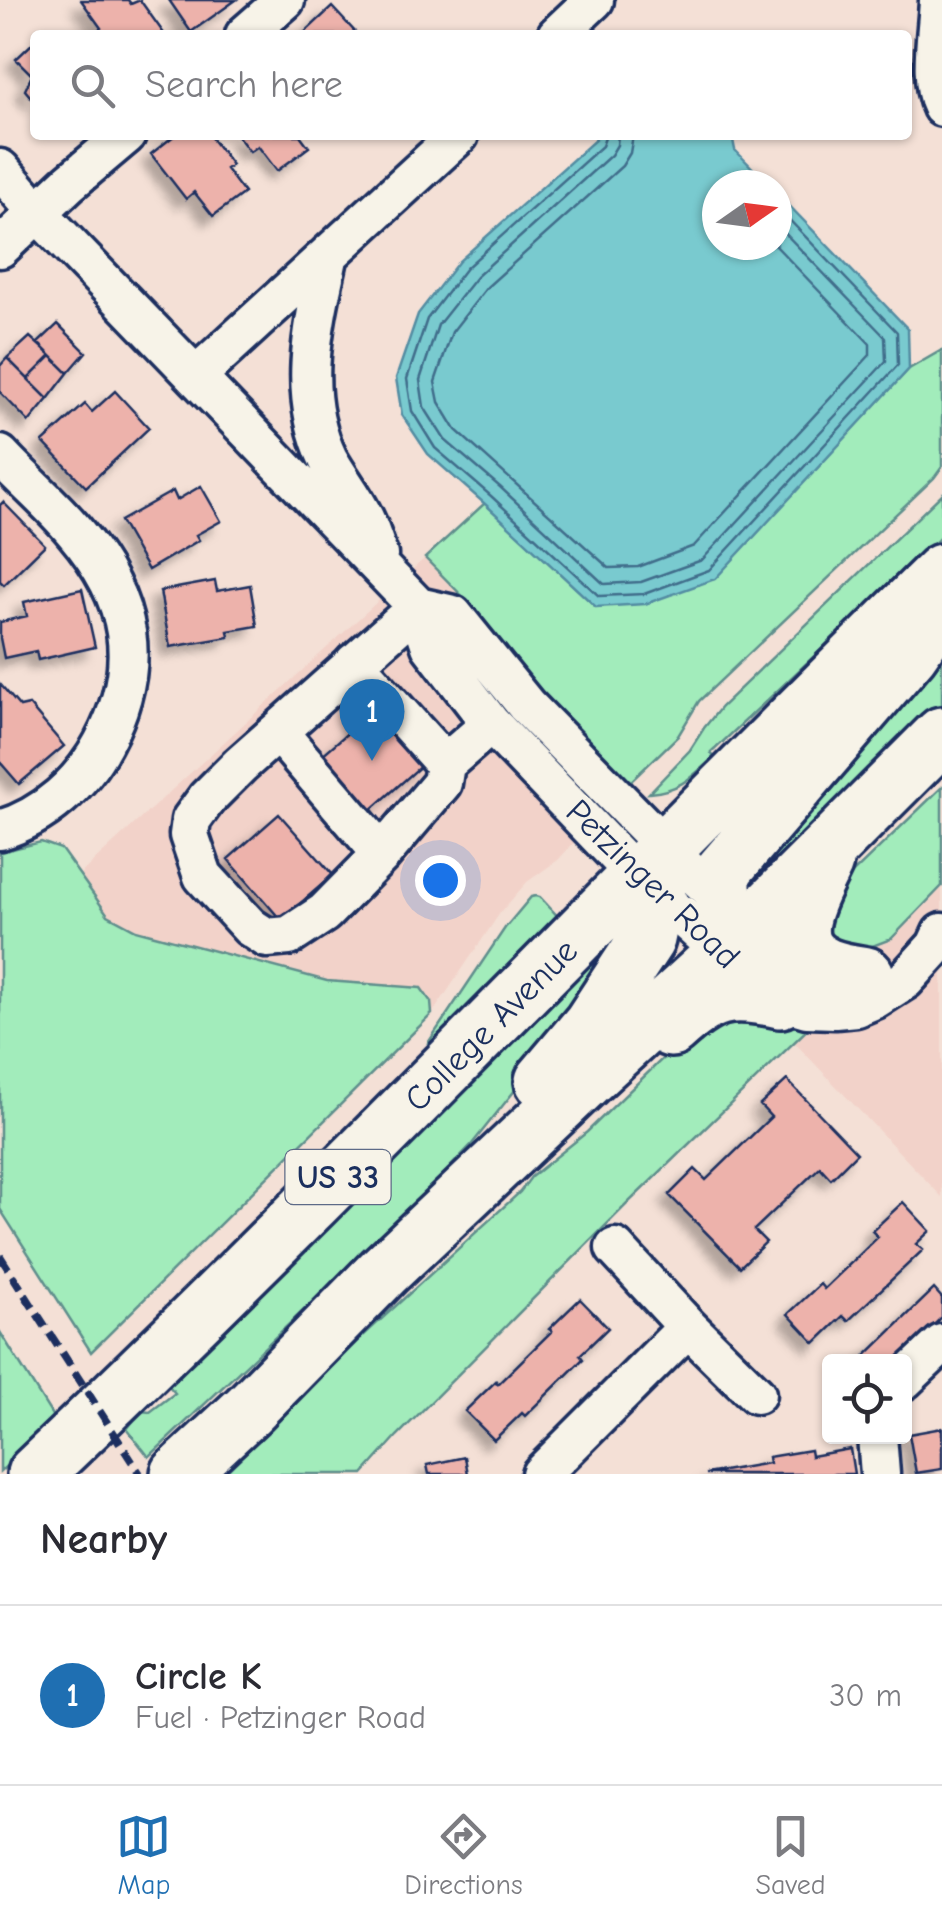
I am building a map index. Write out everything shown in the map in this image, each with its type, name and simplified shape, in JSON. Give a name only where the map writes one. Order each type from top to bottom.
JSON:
[{"type":"highway","name":"College Avenue","points":[[35,1474],[653,873],[799,712],[942,572]]},
{"type":"highway","points":[[732,927],[722,871],[910,652],[942,608]]},
{"type":"highway","name":"US 33","points":[[179,1474],[522,1140],[732,927],[836,839],[942,735]]},
{"type":"highway","points":[[836,839],[804,910],[800,937],[816,960],[826,966],[866,976]]},
{"type":"highway","points":[[384,1271],[591,1024],[647,939],[653,873]]},
{"type":"highway","points":[[522,1140],[592,1104],[696,1006],[748,993],[780,1000]]},
{"type":"street","points":[[251,30],[285,0]]},
{"type":"street","points":[[562,30],[594,0]]},
{"type":"street","points":[[939,0],[935,60],[938,101],[942,107]]},
{"type":"street","points":[[0,248],[120,140]]},
{"type":"street","points":[[196,376],[454,140]]},
{"type":"street","name":"Petzinger Road","points":[[0,169],[418,607],[431,646],[491,724],[653,873],[732,927],[806,976],[836,982],[866,976]]},
{"type":"street","points":[[329,254],[312,334],[309,380],[313,417],[328,458],[364,518],[385,574]]},
{"type":"street","points":[[0,455],[74,529],[103,568],[113,587],[128,642],[123,700],[92,763],[58,800],[0,830]]},
{"type":"street","points":[[418,607],[208,798],[191,820],[189,835],[203,876],[250,928],[267,938],[288,936],[324,914],[382,854],[442,782],[445,764],[491,724]]},
{"type":"street","name":"Petzinger Road","points":[[418,607],[453,615],[653,873],[732,927],[780,1000],[807,1008],[856,1007],[906,980],[936,946],[942,932]]},
{"type":"street","points":[[354,663],[445,764]]},
{"type":"street","points":[[278,732],[382,854]]},
{"type":"street","points":[[866,976],[942,920]]},
{"type":"street","points":[[615,1248],[756,1394]]},
{"type":"street","points":[[540,1474],[688,1327]]},
{"type":"street","points":[[912,1372],[942,1344]]},
{"type":"street","points":[[878,1444],[880,1474]]},
{"type":"shaded area","points":[[425,558],[474,608],[527,687],[626,786],[558,860],[527,882],[500,913],[432,1014],[431,1002],[421,988],[327,981],[136,930],[108,915],[79,875]]},
{"type":"shaded area","points":[[942,886],[942,1197],[794,1042],[815,1022],[862,950],[891,938]]},
{"type":"green space","points":[[942,350],[942,467],[699,701],[678,736],[626,786],[527,687],[474,608],[425,558],[485,503],[596,607],[714,579],[909,369]]},
{"type":"green space","points":[[942,494],[942,535],[905,574],[711,753],[714,757],[699,771],[677,786],[649,793],[690,750],[721,707]]},
{"type":"green space","points":[[942,639],[942,709],[766,879],[745,881]]},
{"type":"green space","points":[[942,787],[942,886],[891,939],[862,950],[822,940],[827,898]]},
{"type":"green space","points":[[41,842],[61,849],[108,915],[136,930],[327,981],[421,988],[431,1002],[432,1014],[91,1352],[0,1209],[0,852]]},
{"type":"green space","points":[[536,896],[562,921],[432,1045],[428,1043],[505,928]]},
{"type":"green space","points":[[589,962],[604,979],[472,1144],[406,1213],[149,1457],[127,1429],[141,1411],[150,1412],[175,1393],[163,1379]]},
{"type":"green space","points":[[699,1021],[815,1022],[628,1203],[363,1474],[224,1474],[351,1347],[520,1192],[531,1177],[587,1132],[689,1033],[701,1042],[710,1032]]},
{"type":"green space","points":[[0,1332],[55,1420],[0,1472]]},
{"type":"water","points":[[595,140],[733,140],[735,150],[754,170],[702,170],[702,260],[792,260],[792,209],[908,329],[909,369],[715,579],[645,604],[596,607],[428,454],[402,415],[396,378],[418,314],[459,261]]},
{"type":"building","points":[[81,0],[128,0],[131,4],[140,0],[161,30],[98,30],[101,28]]},
{"type":"building","points":[[169,0],[236,0],[194,30],[190,30]]},
{"type":"building","points":[[332,7],[353,30],[307,30]]},
{"type":"building","points":[[30,46],[30,73],[16,59]]},
{"type":"building","points":[[169,140],[213,140],[232,165],[226,169],[244,193],[213,216],[194,192],[186,199],[151,154]]},
{"type":"building","points":[[241,140],[304,140],[309,147],[277,171],[258,146],[250,152]]},
{"type":"building","points":[[58,324],[86,352],[68,373],[38,343]]},
{"type":"building","points":[[30,337],[51,356],[28,379],[7,358]]},
{"type":"building","points":[[51,356],[68,373],[48,399],[28,379]]},
{"type":"building","points":[[7,358],[48,399],[29,422],[0,392],[0,366]]},
{"type":"building","points":[[115,391],[149,428],[86,487],[43,442],[85,404],[92,412]]},
{"type":"building","points":[[201,486],[221,521],[196,535],[199,540],[148,570],[120,521],[173,491],[177,500]]},
{"type":"building","points":[[3,502],[45,545],[4,585],[0,581]]},
{"type":"building","points":[[215,581],[217,591],[250,585],[257,626],[228,631],[229,637],[170,647],[160,591]]},
{"type":"building","points":[[82,589],[95,647],[38,660],[36,651],[4,658],[0,622],[27,616],[24,602]]},
{"type":"building","points":[[0,684],[20,707],[29,705],[64,746],[19,784],[0,762]]},
{"type":"building","points":[[374,710],[422,765],[370,811],[321,756]]},
{"type":"building","points":[[279,814],[333,875],[281,920],[228,859]]},
{"type":"building","points":[[787,1080],[857,1153],[831,1179],[820,1167],[754,1230],[766,1242],[740,1267],[669,1195],[695,1169],[706,1180],[771,1117],[760,1105]]},
{"type":"building","points":[[903,1202],[930,1231],[916,1244],[923,1250],[848,1321],[843,1316],[815,1343],[788,1314],[820,1284],[824,1289],[878,1237],[872,1231]]},
{"type":"building","points":[[934,1289],[942,1298],[942,1317],[905,1354],[867,1354]]},
{"type":"building","points":[[580,1299],[608,1328],[580,1355],[583,1359],[525,1416],[522,1413],[494,1440],[465,1411],[496,1381],[498,1384]]},
{"type":"building","points":[[942,1428],[942,1469],[916,1473],[912,1433]]},
{"type":"building","points":[[850,1449],[854,1474],[706,1474],[769,1463],[768,1457],[810,1450],[811,1456]]},
{"type":"building","points":[[465,1457],[468,1474],[429,1474],[427,1465]]},
{"type":"railway","points":[[0,1256],[140,1474]]},
{"type":"place","name":"Circle K","points":[[372,761]]}]
